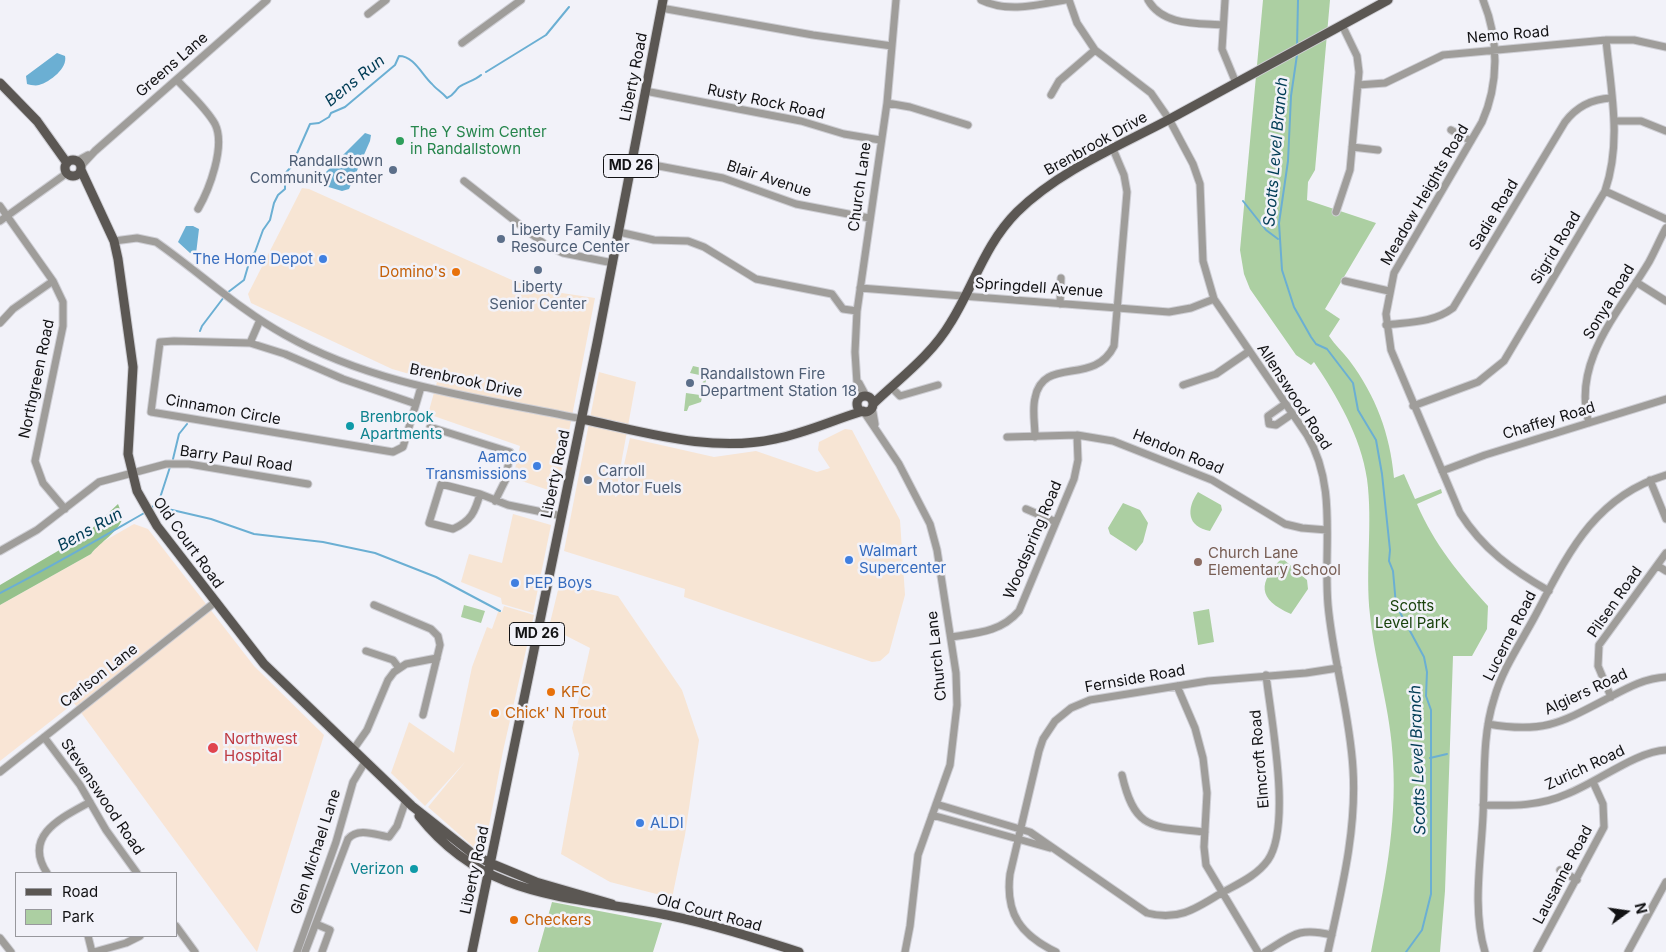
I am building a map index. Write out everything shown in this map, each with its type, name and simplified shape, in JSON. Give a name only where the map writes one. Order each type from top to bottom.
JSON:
[{"type":"main road","name":"Brenbrook Drive","points":[[582,419],[691,441],[732,444],[784,438],[814,429],[845,416],[889,389],[923,359],[938,340],[965,297],[984,254],[1016,213],[1061,178],[1388,0]]},
{"type":"main road","name":"Liberty Road","points":[[472,952],[582,419],[662,4]]},
{"type":"main road","name":"Old Court Road","points":[[0,83],[37,122],[75,167],[114,241],[132,350],[133,382],[128,438],[131,472],[147,511],[214,602],[264,664],[409,803],[473,854],[536,882],[612,904],[708,924],[799,952]]},
{"type":"main road","name":"Old Court Road","points":[[409,803],[432,832],[447,846],[488,874],[544,895],[573,901],[612,904]]},
{"type":"street","name":"Greens Lane","points":[[0,221],[95,151],[268,0]]},
{"type":"street","points":[[368,14],[386,0]]},
{"type":"street","points":[[462,43],[521,0]]},
{"type":"street","name":"Church Lane","points":[[896,0],[887,103],[880,140],[857,312],[855,352],[857,379],[865,404],[876,426],[899,464],[930,524],[951,637],[958,690],[950,765],[915,868],[910,926],[904,952]]},
{"type":"street","points":[[981,0],[996,5],[1019,8],[1064,0]]},
{"type":"street","name":"Allenswood Road","points":[[1069,0],[1077,23],[1095,50],[1151,93],[1169,119],[1193,164],[1200,184],[1203,261],[1214,299],[1248,352],[1314,447],[1322,467],[1326,488],[1328,604],[1352,748],[1354,794],[1351,839],[1328,952]]},
{"type":"street","points":[[1148,0],[1157,11],[1173,20],[1222,25]]},
{"type":"street","points":[[1225,0],[1222,49],[1236,83]]},
{"type":"street","name":"Meadow Heights Road","points":[[1483,0],[1491,28],[1494,51],[1495,70],[1492,99],[1482,122],[1402,257],[1389,291],[1386,325],[1391,350],[1413,406],[1460,513],[1483,545],[1518,574],[1549,590]]},
{"type":"street","points":[[662,4],[812,35],[892,46]]},
{"type":"street","points":[[1336,212],[1349,178],[1358,85],[1357,56],[1342,25]]},
{"type":"street","name":"Nemo Road","points":[[1358,85],[1385,83],[1443,55],[1606,40],[1634,40],[1666,47]]},
{"type":"street","name":"Sigrid Road","points":[[1413,406],[1478,382],[1504,361],[1604,191],[1614,155],[1614,121],[1606,40]]},
{"type":"street","points":[[1051,96],[1059,81],[1095,50]]},
{"type":"street","points":[[177,80],[211,118],[217,128],[218,144],[212,180],[198,209]]},
{"type":"street","name":"Rusty Rock Road","points":[[645,91],[801,121],[844,134],[880,140]]},
{"type":"street","name":"Sadie Road","points":[[1386,325],[1428,320],[1445,314],[1453,308],[1571,114],[1586,104],[1611,98]]},
{"type":"street","points":[[887,103],[910,107],[968,125]]},
{"type":"street","points":[[1614,121],[1641,121],[1666,131]]},
{"type":"street","points":[[1451,130],[1471,141]]},
{"type":"street","points":[[1352,147],[1378,150]]},
{"type":"street","points":[[1035,437],[1035,398],[1041,384],[1061,372],[1086,370],[1107,359],[1116,339],[1127,192],[1124,175],[1112,149]]},
{"type":"street","name":"Blair Avenue","points":[[632,161],[723,178],[796,204],[869,218]]},
{"type":"street","points":[[464,181],[547,246],[563,253],[613,263]]},
{"type":"street","points":[[1604,191],[1666,219]]},
{"type":"street","name":"Northgreen Road","points":[[0,206],[54,281],[63,302],[63,326],[35,461],[43,482],[65,509]]},
{"type":"street","name":"Sonya Road","points":[[1589,423],[1584,401],[1589,368],[1605,331],[1636,282],[1666,228]]},
{"type":"street","points":[[619,232],[654,240],[680,240],[696,244],[756,278],[832,294],[843,308],[857,312]]},
{"type":"street","name":"Brenbrook Drive","points":[[114,241],[137,238],[156,242],[260,320],[312,349],[343,363],[421,387],[582,419]]},
{"type":"street","points":[[1060,304],[1061,278]]},
{"type":"street","points":[[0,323],[13,309],[54,281]]},
{"type":"street","points":[[1345,281],[1389,291]]},
{"type":"street","points":[[1636,282],[1666,301]]},
{"type":"street","name":"Springdell Avenue","points":[[860,288],[1175,311],[1202,305],[1214,299]]},
{"type":"street","points":[[250,343],[260,320]]},
{"type":"street","name":"Cinnamon Circle","points":[[416,404],[343,379],[286,354],[250,343],[160,342],[151,412],[393,452],[403,447],[416,404],[421,387]]},
{"type":"street","points":[[1183,385],[1216,374],[1248,352]]},
{"type":"street","points":[[889,389],[900,396],[938,385]]},
{"type":"street","name":"Chaffey Road","points":[[1442,471],[1485,455],[1666,399]]},
{"type":"street","points":[[1285,404],[1268,416],[1269,424],[1276,425],[1292,414]]},
{"type":"street","points":[[430,427],[510,452],[506,479],[495,501]]},
{"type":"street","name":"Hendon Road","points":[[1007,437],[1077,435],[1113,441],[1212,480],[1285,524],[1302,528],[1327,530]]},
{"type":"street","name":"Woodspring Road","points":[[951,637],[987,632],[1006,624],[1024,601],[1076,468],[1077,435]]},
{"type":"street","name":"Barry Paul Road","points":[[0,551],[37,530],[99,482],[131,472],[180,463],[308,484]]},
{"type":"street","name":"Lucerne Road","points":[[1485,952],[1479,916],[1488,724],[1494,697],[1506,669],[1570,550],[1588,526],[1611,504],[1650,480],[1666,475]]},
{"type":"street","points":[[1650,480],[1666,519]]},
{"type":"street","points":[[480,494],[475,511],[467,523],[453,530],[429,523],[441,484],[480,494],[495,501],[562,516]]},
{"type":"street","points":[[1026,510],[1056,522]]},
{"type":"street","name":"Pilsen Road","points":[[1611,697],[1598,666],[1600,645],[1666,554]]},
{"type":"street","points":[[1658,566],[1666,571]]},
{"type":"street","name":"Carlson Lane","points":[[0,772],[214,602]]},
{"type":"street","points":[[374,605],[435,632],[440,641],[423,715]]},
{"type":"street","points":[[366,651],[393,660],[399,668]]},
{"type":"street","points":[[353,750],[367,730],[388,680],[399,668],[406,664],[437,658]]},
{"type":"street","name":"Fernside Road","points":[[1056,952],[1038,943],[1024,931],[1010,904],[1010,874],[1043,739],[1062,715],[1090,700],[1177,686],[1338,668]]},
{"type":"street","name":"Elmcroft Road","points":[[936,804],[1021,828],[1043,840],[1137,908],[1157,916],[1176,916],[1187,913],[1262,867],[1272,852],[1277,836],[1279,800],[1266,675]]},
{"type":"street","name":"Algiers Road","points":[[1488,724],[1513,728],[1547,726],[1569,718],[1643,681],[1666,677]]},
{"type":"street","points":[[1177,686],[1195,728],[1203,758],[1207,793],[1204,856],[1206,865],[1258,952]]},
{"type":"street","name":"Stevenswood Road","points":[[44,737],[75,777],[106,830],[137,872]]},
{"type":"street","name":"Zurich Road","points":[[1483,805],[1531,805],[1556,798],[1593,782],[1648,754],[1666,750]]},
{"type":"street","name":"Glen Michael Lane","points":[[296,952],[336,842],[353,782],[365,762]]},
{"type":"street","points":[[1122,775],[1131,807],[1141,818],[1163,827],[1205,832]]},
{"type":"street","name":"Lausanne Road","points":[[1537,952],[1604,827],[1603,804],[1593,782]]},
{"type":"street","points":[[46,872],[40,860],[40,852],[46,831],[58,820],[90,802]]},
{"type":"street","points":[[305,952],[348,839],[353,834],[361,832],[389,837],[409,803]]},
{"type":"street","name":"Elmcroft Road","points":[[932,815],[1057,850]]},
{"type":"street","points":[[1560,870],[1577,880]]},
{"type":"street","points":[[1628,952],[1666,882]]},
{"type":"street","points":[[316,924],[330,930],[322,952]]},
{"type":"street","points":[[178,929],[194,952]]},
{"type":"street","points":[[1265,952],[1301,931],[1313,930],[1332,935]]},
{"type":"street","points":[[88,937],[93,952],[126,943],[138,937]]},
{"type":"street","points":[[0,938],[10,952]]},
{"type":"shaded area","points":[[302,188],[309,189],[514,281],[542,290],[595,298],[557,493],[513,478],[520,446],[428,414],[437,382],[392,369],[251,303],[248,294]]},
{"type":"shaded area","points":[[599,372],[636,382],[615,497],[617,496],[630,438],[714,457],[756,451],[817,472],[830,468],[818,450],[819,442],[845,429],[852,430],[900,520],[905,595],[889,653],[880,661],[872,662],[684,597],[685,589],[564,551]]},
{"type":"shaded area","points":[[513,514],[551,525],[533,613],[502,604],[501,598],[461,582],[469,554],[502,563]]},
{"type":"shaded area","name":"Northwest Hospital","points":[[134,524],[148,529],[254,666],[324,735],[257,952],[74,703],[0,761],[0,605],[91,554],[99,544]]},
{"type":"shaded area","points":[[560,582],[618,596],[682,690],[699,740],[685,835],[672,898],[610,882],[561,854],[579,754],[572,728],[590,648],[549,627]]},
{"type":"shaded area","points":[[504,606],[534,615],[503,751],[485,847],[477,850],[428,807],[465,762],[425,806],[391,773],[409,722],[454,753],[472,667],[487,627],[492,629],[498,612],[502,612]]},
{"type":"green space","name":"Scotts Level Park","points":[[1263,0],[1330,0],[1315,170],[1308,182],[1307,200],[1376,223],[1325,309],[1340,319],[1329,336],[1359,374],[1374,402],[1389,446],[1394,478],[1404,474],[1415,499],[1441,489],[1442,493],[1417,504],[1431,532],[1448,558],[1488,606],[1487,629],[1472,656],[1453,656],[1445,891],[1440,952],[1371,952],[1388,857],[1394,785],[1392,742],[1370,615],[1368,581],[1369,496],[1367,479],[1354,432],[1331,389],[1314,362],[1311,365],[1296,355],[1250,289],[1244,274],[1240,250]]},
{"type":"green space","points":[[693,366],[706,369],[707,376],[701,402],[689,406],[687,411],[684,411],[686,393],[700,395],[704,376],[690,373]]},
{"type":"green space","points":[[1198,492],[1221,505],[1222,510],[1210,531],[1197,526],[1191,516],[1190,511]]},
{"type":"green space","points":[[1123,503],[1140,510],[1148,523],[1143,542],[1136,551],[1110,534],[1108,528]]},
{"type":"green space","points":[[118,504],[123,517],[121,523],[91,554],[0,605],[0,585],[85,535]]},
{"type":"green space","points":[[1282,558],[1307,580],[1308,589],[1291,614],[1272,602],[1265,590],[1268,575]]},
{"type":"green space","points":[[464,605],[485,611],[481,623],[461,617]]},
{"type":"green space","points":[[1209,609],[1214,642],[1198,645],[1193,612]]},
{"type":"green space","points":[[552,902],[662,923],[653,952],[538,952]]},
{"type":"water","points":[[57,53],[65,56],[64,65],[61,70],[48,81],[39,85],[27,84],[26,76]]},
{"type":"water","points":[[365,133],[371,135],[370,141],[349,189],[342,191],[325,186],[322,180],[325,173]]},
{"type":"water","points":[[186,226],[193,226],[199,229],[196,254],[190,253],[178,242]]},
{"type":"waterway","name":"Scotts Level Branch","points":[[1297,47],[1298,0]]},
{"type":"waterway","name":"Bens Run","points":[[486,72],[546,35],[569,7]]},
{"type":"waterway","name":"Scotts Level Branch","points":[[1297,55],[1291,96],[1288,161],[1279,223],[1282,270],[1294,307],[1311,337],[1316,344],[1327,349],[1353,383],[1358,410],[1376,440],[1382,474],[1390,550],[1389,561],[1393,571],[1396,605],[1424,657],[1427,672],[1426,696],[1431,710],[1431,894],[1422,930],[1406,952]]},
{"type":"waterway","name":"Bens Run","points":[[227,293],[244,280],[251,256],[255,252],[263,230],[270,220],[274,203],[278,195],[285,189],[282,177],[291,167],[310,124],[319,123],[329,117],[331,113],[345,107],[395,65],[399,56],[413,62],[447,98],[453,95],[459,87],[481,75]]},
{"type":"waterway","points":[[1243,201],[1266,230],[1278,239]]},
{"type":"waterway","name":"Bens Run","points":[[200,331],[224,297]]},
{"type":"waterway","name":"Bens Run","points":[[173,459],[179,434],[187,424]]},
{"type":"waterway","name":"Bens Run","points":[[150,509],[159,501],[170,467]]},
{"type":"waterway","points":[[155,506],[211,519],[254,534],[323,542],[375,553],[436,577],[500,611]]},
{"type":"waterway","name":"Bens Run","points":[[0,593],[146,512]]},
{"type":"waterway","points":[[1430,758],[1447,754]]},
{"type":"place","name":"The Y Swim Center in Randallstown","points":[[400,141]]},
{"type":"place","name":"Randallstown Community Center","points":[[393,170]]},
{"type":"place","name":"Liberty Family Resource Center","points":[[501,239]]},
{"type":"place","name":"The Home Depot","points":[[323,259]]},
{"type":"place","name":"Liberty Senior Center","points":[[538,270]]},
{"type":"place","name":"Domino's","points":[[456,272]]},
{"type":"place","name":"Randallstown Fire Department Station 18","points":[[690,383]]},
{"type":"place","name":"Brenbrook Apartments","points":[[350,426]]},
{"type":"place","name":"Aamco Transmissions","points":[[537,466]]},
{"type":"place","name":"Carroll Motor Fuels","points":[[588,480]]},
{"type":"place","name":"Walmart Supercenter","points":[[849,560]]},
{"type":"place","name":"Church Lane Elementary School","points":[[1198,562]]},
{"type":"place","name":"PEP Boys","points":[[515,583]]},
{"type":"place","name":"KFC","points":[[551,692]]},
{"type":"place","name":"Chick' N Trout","points":[[495,713]]},
{"type":"place","name":"Northwest Hospital","points":[[213,748]]},
{"type":"place","name":"ALDI","points":[[640,823]]},
{"type":"place","name":"Verizon","points":[[414,869]]},
{"type":"place","name":"Checkers","points":[[514,920]]}]
